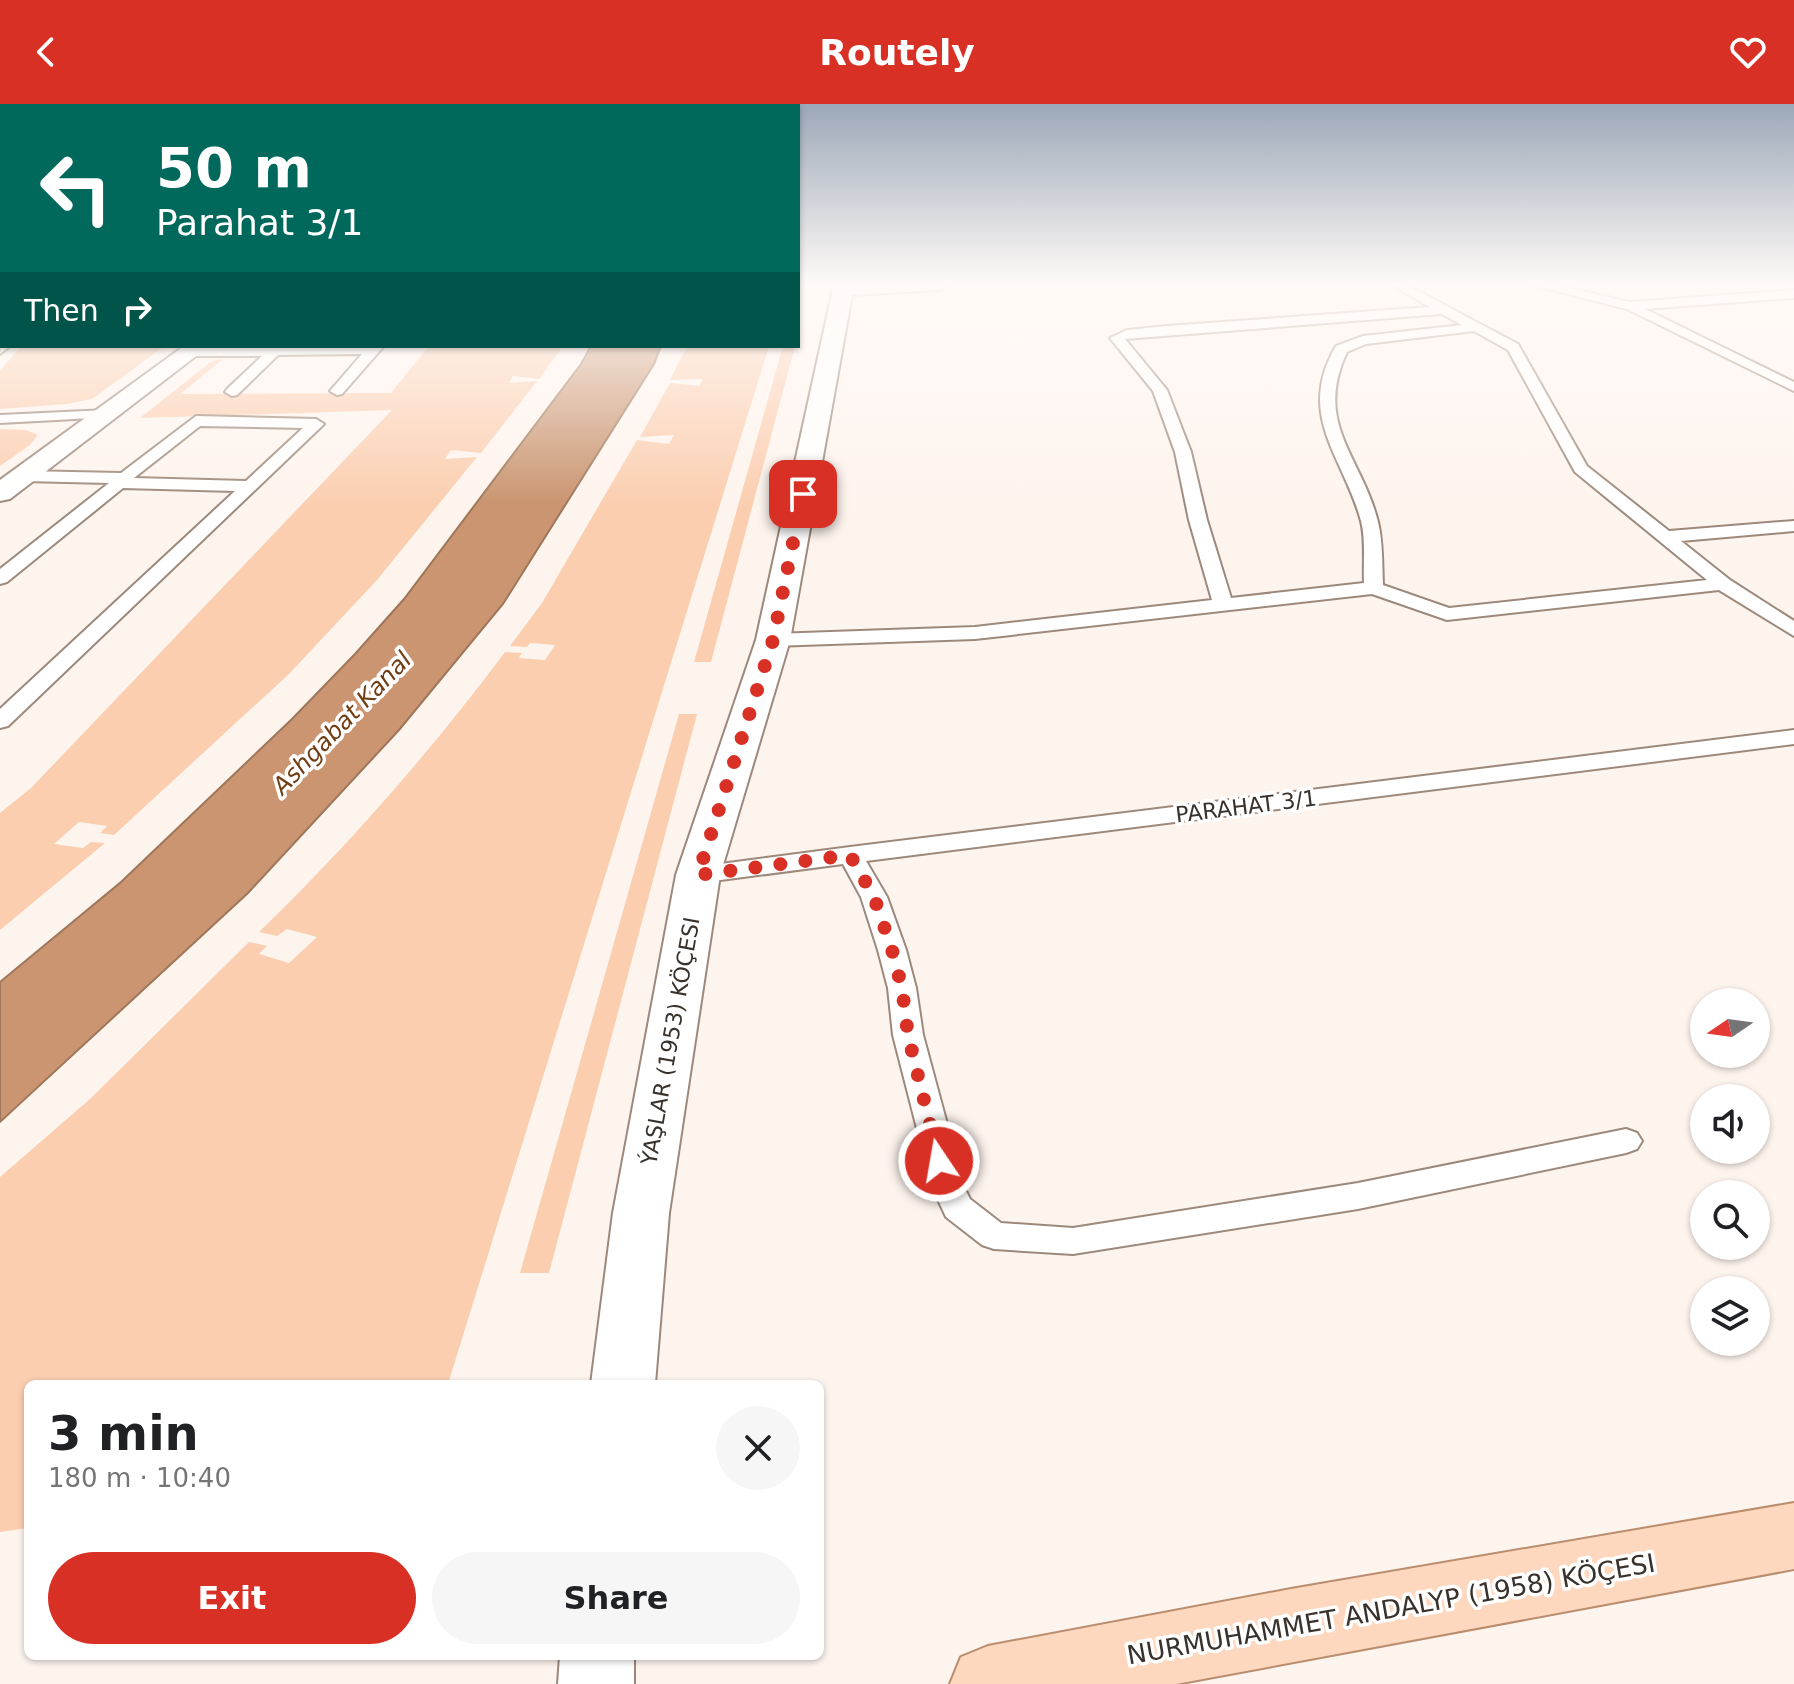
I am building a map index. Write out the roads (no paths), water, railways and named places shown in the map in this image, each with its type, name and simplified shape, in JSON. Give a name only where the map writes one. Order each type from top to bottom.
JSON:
[{"type":"main road","name":"NURMUHAMMET ANDALYP (1958) KÖÇESI","points":[[988,1684],[1291,1625],[1794,1536]]},
{"type":"street","points":[[0,493],[182,358]]},
{"type":"street","name":"ÝAŞLAR (1953) KÖÇESI","points":[[623,1380],[641,1213],[698,875],[773,640],[828,358]]},
{"type":"street","points":[[596,1684],[597,1660]]},
{"type":"lane","points":[[232,392],[269,358]]},
{"type":"lane","points":[[337,391],[367,358]]},
{"type":"lane","points":[[1133,358],[1160,390],[1183,452],[1198,520],[1223,605]]},
{"type":"lane","points":[[1337,358],[1332,368],[1326,415],[1370,523],[1374,588]]},
{"type":"lane","points":[[1519,358],[1581,469],[1723,584],[1794,630]]},
{"type":"lane","points":[[1735,358],[1794,387]]},
{"type":"lane","points":[[0,419],[107,414]]},
{"type":"lane","points":[[0,578],[196,421],[316,424],[0,721]]},
{"type":"lane","points":[[23,476],[250,486]]},
{"type":"lane","points":[[1665,537],[1794,526]]},
{"type":"lane","points":[[773,640],[975,633],[1374,588],[1447,614],[1723,584]]},
{"type":"lane","name":"PARAHAT 3/1","points":[[698,875],[1794,737]]},
{"type":"lane","points":[[850,855],[874,897],[892,950],[902,988],[908,1035],[948,1187],[958,1208],[994,1236],[1073,1241],[1358,1196],[1626,1141]]},
{"type":"water","name":"Ashgabat Kanal","points":[[584,358],[656,358],[503,604],[399,730],[248,893],[0,1122],[0,982],[121,882],[292,719],[355,654],[404,599]]}]
